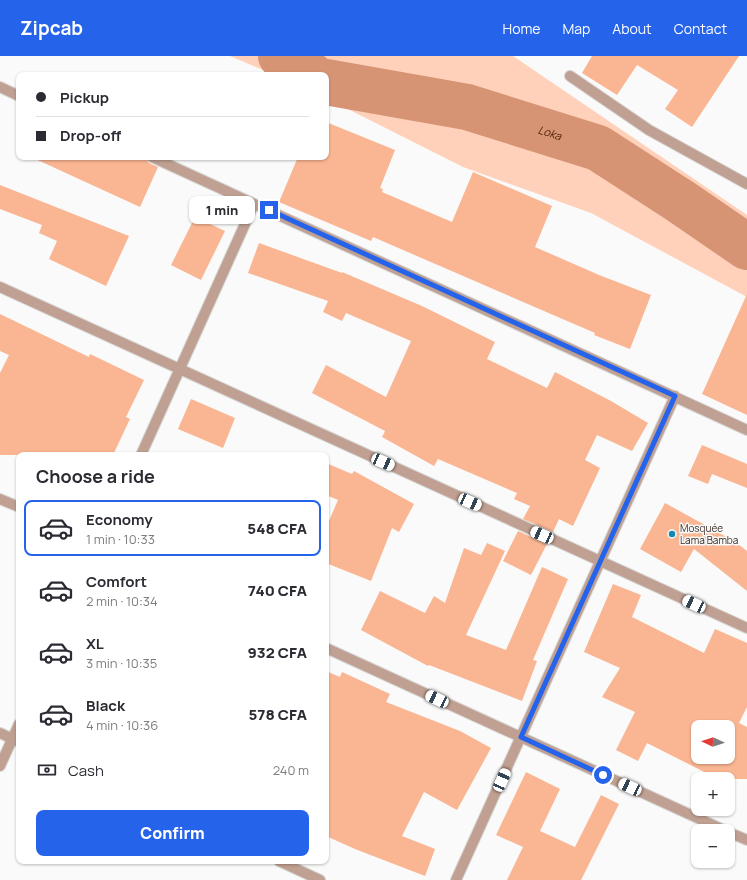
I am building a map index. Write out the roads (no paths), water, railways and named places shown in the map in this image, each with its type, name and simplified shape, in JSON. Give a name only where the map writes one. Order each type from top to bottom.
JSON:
[{"type":"street","points":[[570,76],[649,130],[747,184]]},
{"type":"street","points":[[0,88],[16,95]]},
{"type":"street","points":[[159,160],[747,430]]},
{"type":"street","points":[[142,452],[254,204]]},
{"type":"street","points":[[0,287],[747,628]]},
{"type":"street","points":[[456,880],[675,396]]},
{"type":"street","points":[[0,499],[16,506]]},
{"type":"street","points":[[329,649],[712,824]]},
{"type":"street","points":[[0,733],[16,740],[0,766]]},
{"type":"street","points":[[735,835],[747,840]]},
{"type":"street","points":[[285,864],[320,880]]},
{"type":"waterway","name":"Loka","points":[[281,56],[306,72]]},
{"type":"waterway","name":"Loka","points":[[329,83],[467,107],[598,148],[680,201],[747,247]]},
{"type":"place","name":"Mosquée Lama Bamba","points":[[672,534]]}]
